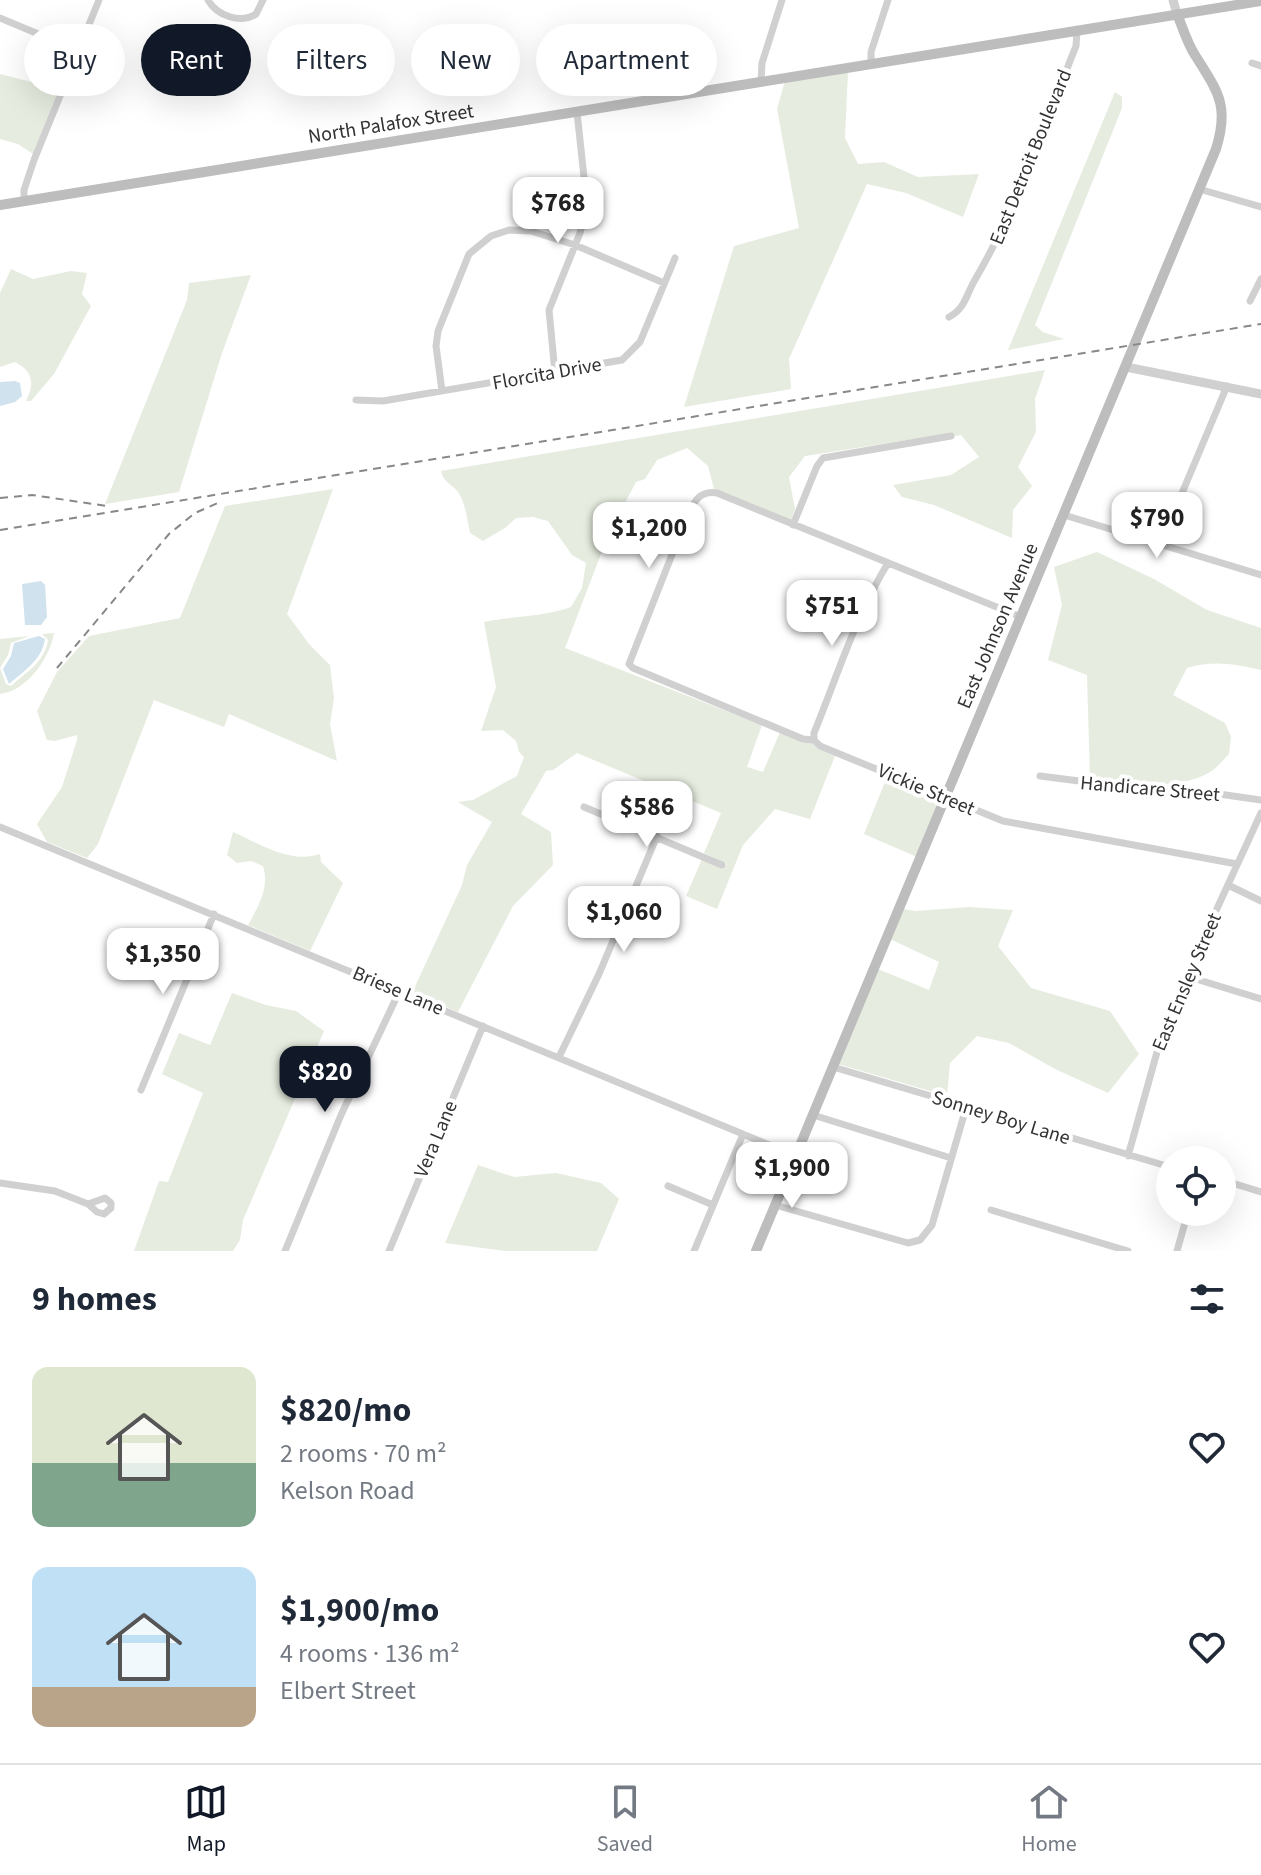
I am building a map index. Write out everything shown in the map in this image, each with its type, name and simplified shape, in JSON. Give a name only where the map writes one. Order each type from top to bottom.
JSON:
[{"type":"main road","name":"North Palafox Street","points":[[0,205],[1261,1]]},
{"type":"main road","name":"East Johnson Avenue","points":[[756,1251],[1220,136],[1220,98],[1177,14]]},
{"type":"street","points":[[90,24],[99,0]]},
{"type":"street","points":[[208,0],[216,10],[245,19],[256,14],[263,0]]},
{"type":"street","points":[[761,82],[761,66],[782,0]]},
{"type":"street","points":[[871,64],[871,52],[888,0]]},
{"type":"street","points":[[1173,0],[1177,14]]},
{"type":"street","points":[[0,18],[24,28]]},
{"type":"street","name":"East Detroit Boulevard","points":[[949,317],[961,310],[973,282],[994,248],[1076,46],[1077,31]]},
{"type":"street","points":[[1252,63],[1261,66]]},
{"type":"street","points":[[24,201],[24,190],[34,160],[60,96]]},
{"type":"street","points":[[555,373],[549,310],[584,220],[587,191],[577,112]]},
{"type":"street","points":[[1199,189],[1261,207]]},
{"type":"street","points":[[442,391],[436,339],[465,263],[475,247],[501,232],[520,230],[575,245],[664,283]]},
{"type":"street","name":"Florcita Drive","points":[[356,400],[376,402],[615,362],[629,355],[640,342],[675,258]]},
{"type":"street","points":[[1250,301],[1261,279]]},
{"type":"street","points":[[1126,367],[1261,394]]},
{"type":"street","points":[[1177,505],[1227,386]]},
{"type":"street","points":[[951,436],[823,458],[793,525],[1021,617]]},
{"type":"street","name":"Vickie Street","points":[[793,525],[717,493],[707,492],[695,500],[629,660],[631,666],[1003,821],[1237,864]]},
{"type":"street","points":[[1064,515],[1261,575]]},
{"type":"street","points":[[814,740],[814,733],[854,636],[888,563]]},
{"type":"street","name":"Handicare Street","points":[[1040,776],[1150,790],[1177,788],[1261,800]]},
{"type":"street","points":[[584,807],[722,865]]},
{"type":"street","name":"East Ensley Street","points":[[1128,1156],[1159,1045],[1186,976],[1261,813]]},
{"type":"street","name":"Briese Lane","points":[[0,827],[796,1156]]},
{"type":"street","points":[[559,1057],[599,974],[657,836]]},
{"type":"street","points":[[1228,885],[1261,901]]},
{"type":"street","points":[[141,1090],[214,914]]},
{"type":"street","points":[[1186,976],[1261,999]]},
{"type":"street","points":[[285,1251],[341,1115],[399,992]]},
{"type":"street","name":"Vera Lane","points":[[389,1251],[483,1026]]},
{"type":"street","name":"Sonney Boy Lane","points":[[833,1067],[1156,1163]]},
{"type":"street","points":[[775,1205],[908,1243],[920,1240],[932,1225],[966,1108]]},
{"type":"street","points":[[813,1115],[951,1158]]},
{"type":"street","points":[[694,1251],[743,1134]]},
{"type":"street","points":[[0,1183],[55,1191],[88,1204]]},
{"type":"street","points":[[1236,1184],[1261,1192]]},
{"type":"street","points":[[668,1186],[713,1205]]},
{"type":"street","points":[[991,1210],[1128,1251]]},
{"type":"street","points":[[1177,1251],[1184,1226]]},
{"type":"shaded area","points":[[848,71],[845,138],[858,164],[884,162],[918,177],[979,174],[963,217],[906,193],[867,184],[789,359],[791,389],[684,407],[734,246],[799,228],[777,109],[785,81]]},
{"type":"shaded area","points":[[0,74],[24,80],[24,96],[56,96],[33,154],[18,144],[0,139]]},
{"type":"shaded area","points":[[1115,92],[1122,97],[1122,108],[1035,325],[1043,332],[1064,339],[1008,350]]},
{"type":"shaded area","points":[[11,269],[33,279],[71,271],[87,273],[82,294],[91,306],[54,374],[31,401],[26,401],[31,378],[26,370],[15,362],[0,367],[0,293]]},
{"type":"shaded area","points":[[251,275],[222,353],[179,492],[105,504],[187,300],[189,283]]},
{"type":"shaded area","points":[[1045,370],[1035,399],[1036,432],[1018,467],[1032,486],[1013,510],[1012,538],[934,505],[902,497],[893,485],[951,475],[979,457],[961,435],[954,436],[953,433],[805,456],[789,477],[795,509],[791,520],[714,489],[708,466],[687,448],[657,460],[645,479],[636,482],[609,533],[565,648],[762,725],[747,767],[763,772],[780,732],[812,743],[835,756],[810,819],[775,809],[743,845],[717,909],[686,896],[702,859],[723,869],[727,864],[704,853],[721,813],[577,753],[553,770],[546,771],[521,814],[551,832],[553,865],[513,906],[458,1012],[412,993],[462,885],[467,865],[492,822],[458,802],[473,800],[517,776],[524,757],[516,741],[503,730],[481,731],[496,687],[484,622],[571,607],[582,588],[586,563],[572,555],[548,521],[533,517],[516,518],[483,541],[470,533],[461,497],[441,471]]},
{"type":"shaded area","points":[[333,489],[287,614],[309,644],[330,665],[334,698],[330,724],[337,761],[229,714],[224,727],[154,700],[98,844],[87,858],[47,842],[37,824],[62,787],[77,740],[77,735],[47,740],[37,711],[57,672],[89,636],[180,618],[225,506]]},
{"type":"shaded area","points":[[1097,552],[1154,579],[1207,610],[1261,628],[1261,670],[1224,664],[1187,668],[1173,695],[1225,723],[1231,737],[1229,754],[1210,772],[1167,784],[1135,784],[1090,778],[1087,675],[1048,660],[1062,605],[1054,567]]},
{"type":"shaded area","points":[[54,633],[48,653],[36,672],[19,687],[0,694],[0,668],[6,684],[11,686],[43,654],[48,640],[42,634]]},
{"type":"shaded area","points":[[29,636],[11,643],[0,668],[0,639]]},
{"type":"shaded area","points":[[887,777],[940,799],[917,857],[864,834]]},
{"type":"shaded area","points":[[233,832],[286,855],[320,854],[321,862],[343,883],[310,951],[248,925],[262,897],[265,874],[263,866],[251,861],[237,863],[227,855]]},
{"type":"shaded area","points":[[969,907],[1013,910],[998,946],[1031,988],[1110,1011],[1139,1054],[1108,1093],[1055,1069],[1009,1043],[977,1036],[950,1063],[947,1096],[838,1064],[878,969],[929,990],[939,962],[890,939],[903,909]]},
{"type":"shaded area","points":[[232,993],[296,1011],[324,1031],[243,1220],[240,1240],[233,1251],[134,1251],[159,1181],[168,1182],[203,1093],[162,1074],[179,1033],[210,1045]]},
{"type":"shaded area","points":[[478,1165],[514,1177],[556,1173],[601,1183],[619,1199],[597,1251],[505,1251],[445,1243]]},
{"type":"water","points":[[0,382],[20,383],[22,396],[15,402],[0,406]]},
{"type":"water","points":[[41,581],[45,585],[47,617],[41,625],[25,625],[22,584]]},
{"type":"water","points":[[39,636],[45,639],[40,653],[9,684],[3,669],[14,643]]},
{"type":"railway","points":[[0,530],[1261,324]]},
{"type":"railway","points":[[0,498],[32,495],[107,506]]},
{"type":"railway","points":[[57,668],[169,534],[195,513],[220,502]]}]
